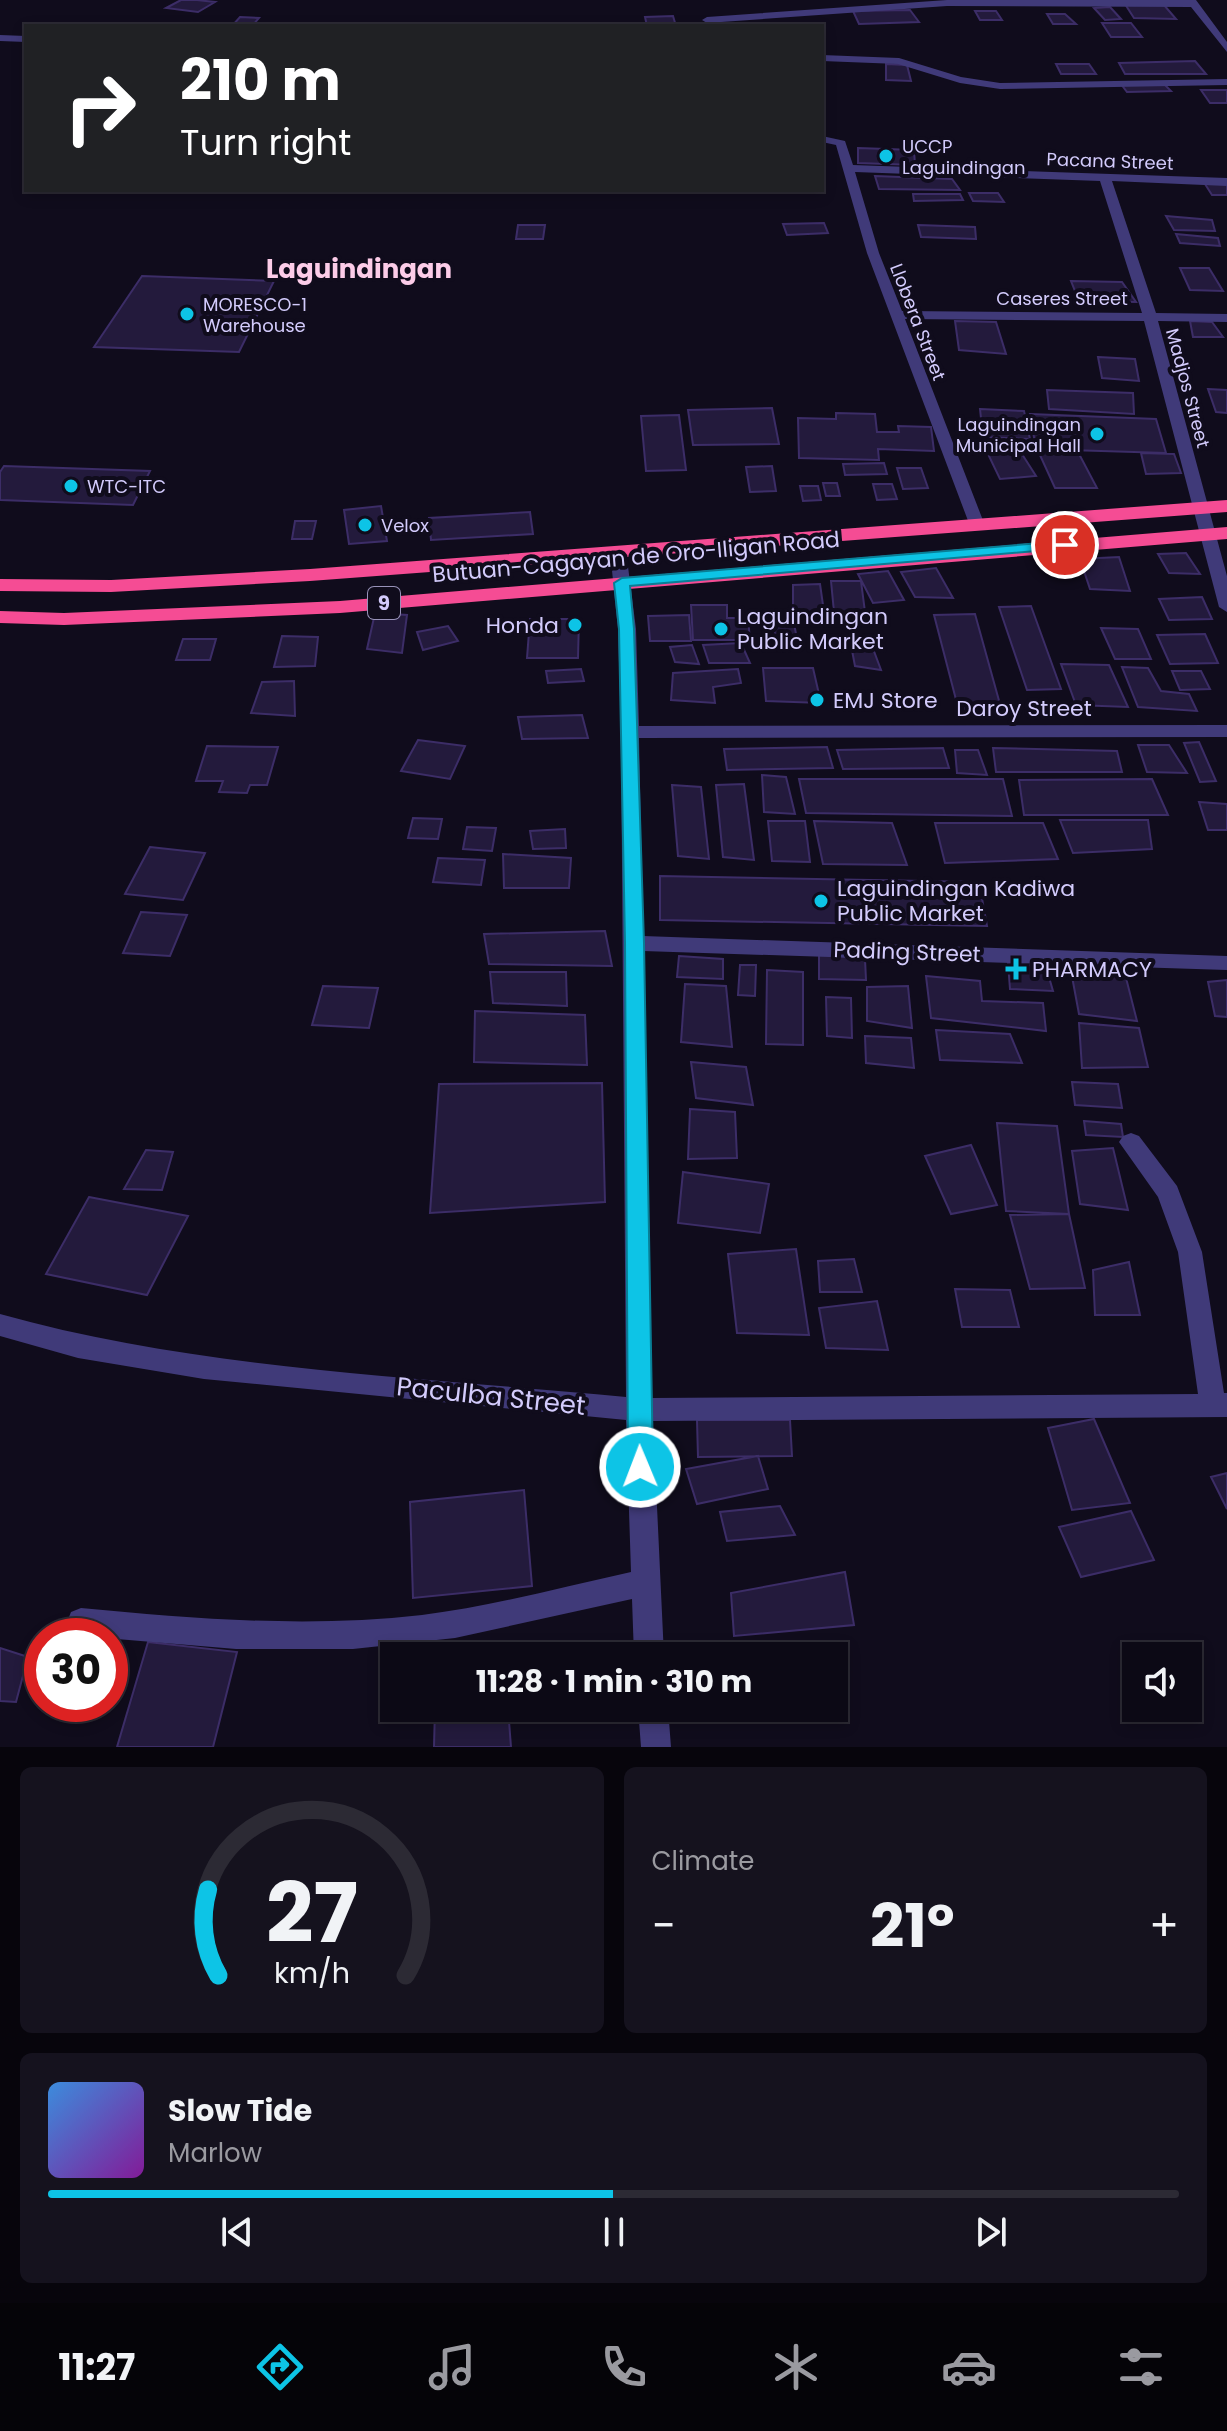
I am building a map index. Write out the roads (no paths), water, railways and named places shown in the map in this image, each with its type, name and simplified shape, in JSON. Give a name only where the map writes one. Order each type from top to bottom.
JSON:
[{"type":"highway","name":"Butuan-Cagayan de Oro-Iligan Road","points":[[0,585],[137,585],[1227,506]]},
{"type":"highway","name":"Butuan-Cagayan de Oro-Iligan Road","points":[[0,617],[64,619],[340,607],[1227,533]]},
{"type":"street","points":[[707,20],[947,3],[1193,2],[1227,49]]},
{"type":"street","points":[[0,38],[24,39]]},
{"type":"street","points":[[824,58],[899,61],[960,80],[1000,86],[1227,82]]},
{"type":"street","name":"Llobera Street","points":[[825,139],[841,143],[855,201],[976,523]]},
{"type":"street","name":"Pacana Street","points":[[848,168],[1106,180],[1227,182]]},
{"type":"street","name":"Madjos Street","points":[[1106,180],[1150,317],[1227,607]]},
{"type":"street","name":"Caseres Street","points":[[896,315],[1227,318]]},
{"type":"street","points":[[618,551],[630,732],[639,1410],[643,1583],[648,1642]]},
{"type":"street","name":"Daroy Street","points":[[630,732],[1227,731]]},
{"type":"street","name":"Pading Street","points":[[635,943],[1227,963]]},
{"type":"street","points":[[1131,1142],[1169,1193],[1190,1252],[1220,1405]]},
{"type":"street","name":"Paculba Street","points":[[0,1325],[78,1347],[204,1368],[639,1410],[1220,1405]]},
{"type":"street","points":[[128,1626],[246,1637],[391,1633],[470,1621],[643,1583]]},
{"type":"street","points":[[654,1722],[656,1747]]},
{"type":"place","name":"UCCP Laguindingan","points":[[886,156]]},
{"type":"place","name":"MORESCO-1 Warehouse","points":[[187,314]]},
{"type":"place","name":"Laguindingan Municipal Hall","points":[[1097,434]]},
{"type":"place","name":"WTC-ITC","points":[[71,486]]},
{"type":"place","name":"Velox","points":[[365,525]]},
{"type":"place","name":"Honda","points":[[575,625]]},
{"type":"place","name":"Laguindingan Public Market","points":[[721,629]]},
{"type":"place","name":"EMJ Store","points":[[817,700]]},
{"type":"place","name":"Laguindingan Kadiwa Public Market","points":[[821,901]]},
{"type":"place","name":"PHARMACY","points":[[1016,969]]},
{"type":"district","name":"Laguindingan","points":[[359,269]]}]
